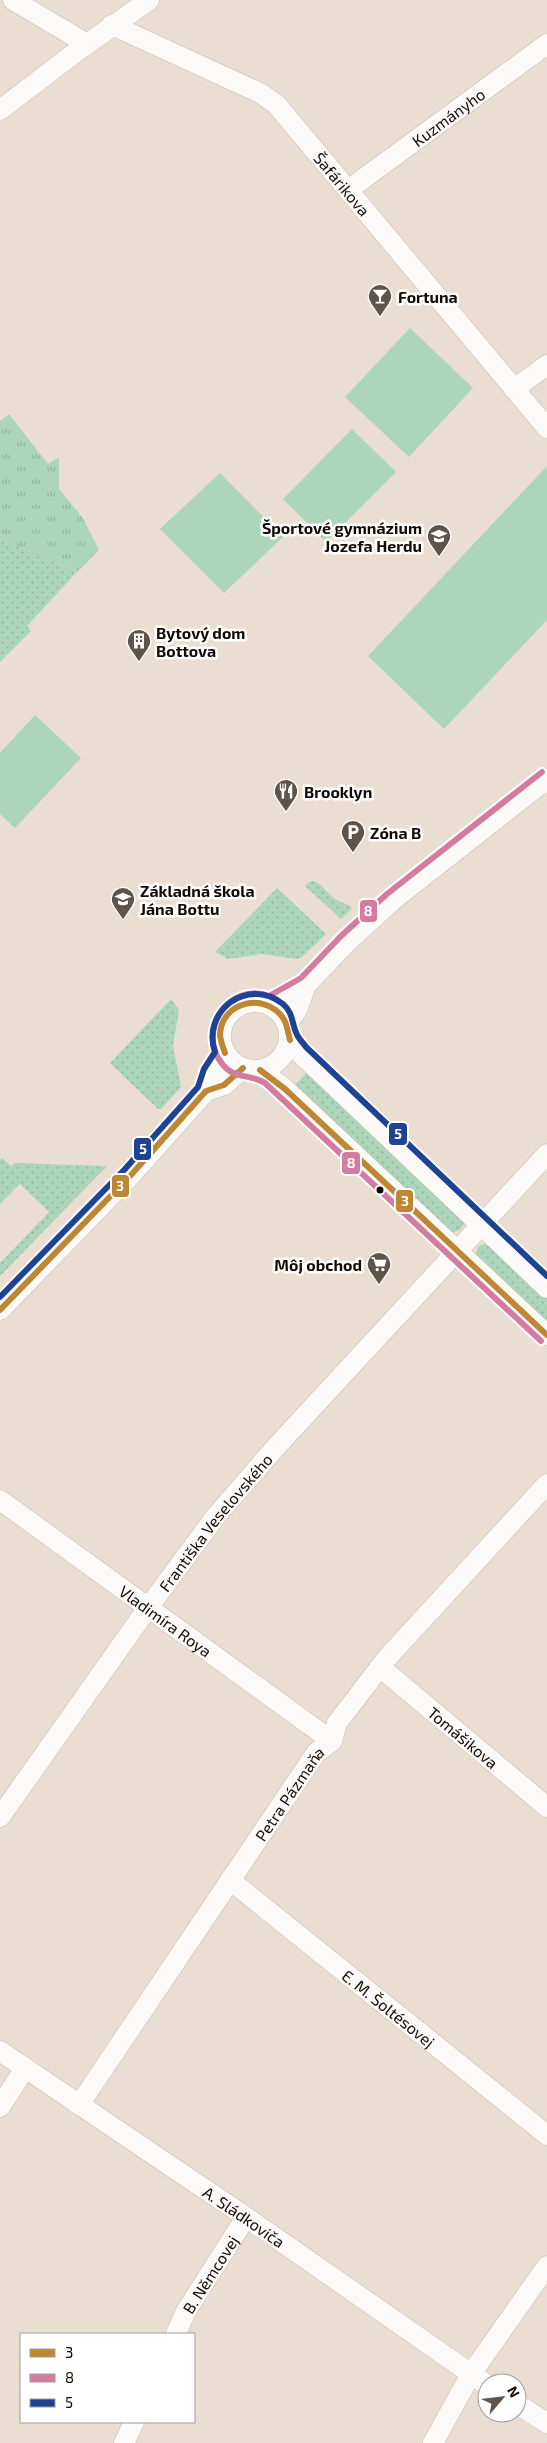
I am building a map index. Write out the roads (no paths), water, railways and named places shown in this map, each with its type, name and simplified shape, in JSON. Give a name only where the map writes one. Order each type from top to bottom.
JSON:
[{"type":"street","points":[[13,0],[87,44]]},
{"type":"street","points":[[0,110],[112,25],[149,0]]},
{"type":"street","name":"Šafárikova","points":[[112,25],[268,98],[348,190],[547,428]]},
{"type":"street","name":"Kuzmányho","points":[[348,190],[547,44]]},
{"type":"street","points":[[514,389],[547,365]]},
{"type":"street","points":[[271,1006],[282,997],[306,985],[347,942],[393,900],[547,779]]},
{"type":"street","points":[[206,1091],[224,1085],[251,1069],[271,1067],[280,1060],[287,1050],[288,1032],[306,985]]},
{"type":"street","points":[[547,1288],[300,1053],[278,1010],[258,1001],[247,1002],[228,1014],[222,1024],[220,1036],[226,1053],[237,1066],[251,1069],[274,1079],[547,1334]]},
{"type":"street","points":[[0,1310],[131,1175],[206,1091],[212,1073],[226,1053]]},
{"type":"street","name":"Františka Veselovského","points":[[0,1817],[147,1608],[216,1516],[275,1448],[546,1155]]},
{"type":"street","name":"Petra Pázmaňa","points":[[79,2105],[316,1753],[332,1741],[337,1723],[380,1667],[547,1484]]},
{"type":"street","name":"Vladimíra Roya","points":[[0,1500],[332,1741]]},
{"type":"street","name":"Tomášikova","points":[[380,1667],[547,1807]]},
{"type":"street","name":"E. M. Šoltésovej","points":[[230,1880],[547,2135]]},
{"type":"street","name":"A. Sládkoviča","points":[[0,2051],[246,2217],[477,2378]]},
{"type":"street","points":[[0,2107],[25,2068]]},
{"type":"street","name":"B. Němcovej","points":[[176,2333],[185,2313],[246,2217]]},
{"type":"street","points":[[483,2373],[547,2266]]},
{"type":"street","points":[[433,2443],[477,2382]]},
{"type":"street","points":[[527,2411],[547,2424]]},
{"type":"street","points":[[124,2443],[134,2423]]},
{"type":"place","name":"Fortuna","points":[[380,317]]},
{"type":"place","name":"Športové gymnázium Jozefa Herdu","points":[[439,557]]},
{"type":"place","name":"Bytový dom Bottova","points":[[139,662]]},
{"type":"place","name":"Brooklyn","points":[[286,812]]},
{"type":"place","name":"Zóna B","points":[[353,853]]},
{"type":"place","name":"Základná škola Jána Bottu","points":[[123,920]]},
{"type":"place","name":"Môj obchod","points":[[379,1285]]}]
